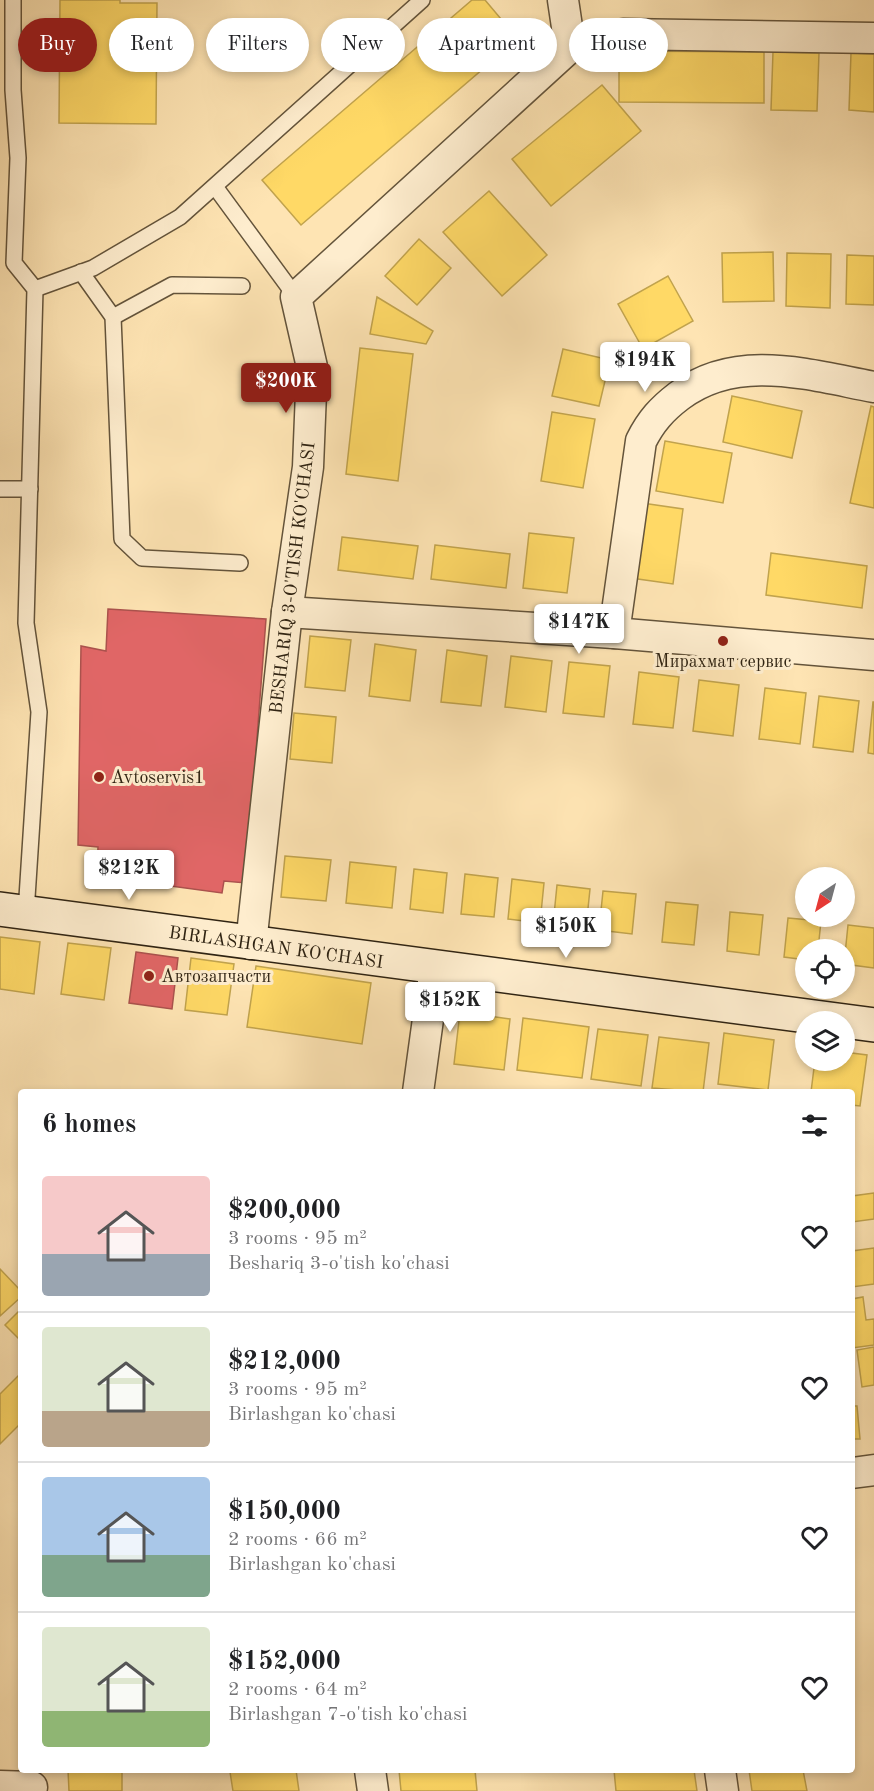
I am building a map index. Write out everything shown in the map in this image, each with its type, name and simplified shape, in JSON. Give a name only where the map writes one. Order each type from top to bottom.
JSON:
[{"type":"main road","name":"BIRLASHGAN KO'CHASI","points":[[13,911],[874,1025]]},
{"type":"street","points":[[563,0],[569,39]]},
{"type":"street","points":[[668,35],[874,38]]},
{"type":"street","points":[[296,297],[569,47]]},
{"type":"street","name":"BESHARIQ 3-O'TISH KO'CHASI","points":[[251,944],[287,612],[308,467],[312,368],[296,297]]},
{"type":"street","points":[[614,633],[641,441],[650,424],[662,409],[689,389],[717,375],[751,369],[782,370],[874,387]]},
{"type":"street","points":[[287,612],[614,633],[874,655]]},
{"type":"street","points":[[418,1089],[435,968]]},
{"type":"street","points":[[855,1473],[874,1470]]},
{"type":"street","points":[[370,1773],[373,1791]]},
{"type":"street","points":[[720,1773],[723,1791]]},
{"type":"street","points":[[0,1786],[33,1783]]},
{"type":"lane","points":[[13,0],[7,90],[18,158],[7,263],[35,289],[26,623],[39,712],[13,911]]},
{"type":"lane","points":[[35,289],[93,268],[180,218],[216,188],[422,0]]},
{"type":"lane","points":[[216,188],[296,297]]},
{"type":"lane","points":[[81,272],[113,317],[122,538],[142,558],[240,563]]},
{"type":"lane","points":[[113,317],[172,285],[242,286]]},
{"type":"lane","points":[[0,489],[30,489]]},
{"type":"building: Homes","points":[[60,0],[120,0],[120,3],[157,3],[157,18],[109,18],[109,72],[156,72],[156,124],[59,123],[59,72],[97,72],[97,18],[60,18]]},
{"type":"building: Homes","points":[[472,0],[485,0],[500,18],[451,18]]},
{"type":"building: Homes","points":[[417,47],[417,72],[480,72],[301,225],[262,180],[388,72],[405,72],[405,57]]},
{"type":"building: Homes","points":[[668,51],[764,52],[764,103],[619,102],[619,72],[668,72]]},
{"type":"building: Homes","points":[[773,52],[819,53],[817,111],[771,110]]},
{"type":"building: Homes","points":[[851,53],[874,54],[874,112],[849,110]]},
{"type":"building: Homes","points":[[602,85],[641,131],[551,206],[512,159]]},
{"type":"building: Homes","points":[[489,191],[547,255],[502,296],[443,232]]},
{"type":"building: Homes","points":[[419,239],[451,268],[417,305],[385,276]]},
{"type":"building: Homes","points":[[773,252],[774,301],[723,302],[722,253]]},
{"type":"building: Homes","points":[[787,253],[831,254],[830,308],[786,306]]},
{"type":"building: Homes","points":[[847,255],[874,256],[874,305],[846,304]]},
{"type":"building: Homes","points":[[668,276],[693,321],[643,349],[618,304]]},
{"type":"building: Homes","points":[[377,297],[433,331],[426,344],[370,334]]},
{"type":"building: Homes","points":[[360,348],[413,354],[398,481],[346,474]]},
{"type":"building: Homes","points":[[563,349],[610,360],[599,406],[552,396]]},
{"type":"building: Homes","points":[[732,396],[802,411],[792,458],[723,442]]},
{"type":"building: Homes","points":[[871,406],[874,407],[874,508],[850,503]]},
{"type":"building: Homes","points":[[552,412],[595,419],[583,488],[541,481]]},
{"type":"building: Homes","points":[[665,441],[732,453],[723,503],[656,491]]},
{"type":"building: Homes","points":[[642,503],[683,509],[673,584],[631,578]]},
{"type":"building: Homes","points":[[529,533],[574,538],[567,593],[523,588]]},
{"type":"building: Homes","points":[[342,537],[418,546],[413,579],[338,570]]},
{"type":"building: Homes","points":[[435,545],[510,554],[506,588],[431,579]]},
{"type":"building: Homes","points":[[771,553],[867,566],[862,608],[766,595]]},
{"type":"building: Homes","points":[[310,636],[351,640],[345,691],[305,687]]},
{"type":"building: Homes","points":[[375,644],[416,650],[410,701],[369,696]]},
{"type":"building: Homes","points":[[447,650],[487,656],[481,706],[441,702]]},
{"type":"building: Homes","points":[[511,656],[552,661],[546,712],[505,707]]},
{"type":"building: Homes","points":[[569,662],[610,666],[604,717],[563,713]]},
{"type":"building: Homes","points":[[639,672],[679,677],[673,728],[633,724]]},
{"type":"building: Homes","points":[[699,680],[739,685],[733,736],[693,731]]},
{"type":"building: Homes","points":[[765,688],[806,693],[800,744],[759,739]]},
{"type":"building: Homes","points":[[819,696],[859,701],[853,752],[813,747]]},
{"type":"building: Homes","points":[[874,702],[874,754],[868,753]]},
{"type":"building: Homes","points":[[294,713],[336,717],[332,763],[290,759]]},
{"type":"building: Homes","points":[[285,856],[331,860],[326,901],[281,897]]},
{"type":"building: Homes","points":[[350,862],[396,867],[392,908],[346,903]]},
{"type":"building: Homes","points":[[414,869],[447,873],[443,913],[410,909]]},
{"type":"building: Homes","points":[[465,874],[498,878],[494,917],[461,914]]},
{"type":"building: Homes","points":[[512,879],[544,883],[540,923],[508,919]]},
{"type":"building: Homes","points":[[557,885],[590,889],[586,928],[553,925]]},
{"type":"building: Homes","points":[[603,891],[636,894],[632,934],[599,930]]},
{"type":"building: Homes","points":[[666,902],[698,905],[694,945],[662,942]]},
{"type":"building: Homes","points":[[730,912],[763,915],[759,955],[727,951]]},
{"type":"building: Homes","points":[[788,918],[795,919],[795,927],[820,927],[819,939],[795,939],[795,958],[784,957]]},
{"type":"building: Homes","points":[[848,927],[874,928],[874,968],[855,965],[855,939],[847,939]]},
{"type":"building: Homes","points":[[0,937],[40,942],[34,994],[0,989]]},
{"type":"building: Homes","points":[[68,943],[111,948],[104,1000],[61,994]]},
{"type":"building: Homes","points":[[191,958],[234,964],[227,1015],[185,1010]]},
{"type":"building: Homes","points":[[256,966],[371,983],[362,1044],[247,1027]]},
{"type":"building: Homes","points":[[460,1012],[510,1019],[504,1070],[454,1064]]},
{"type":"building: Homes","points":[[523,1018],[589,1027],[582,1078],[517,1070]]},
{"type":"building: Homes","points":[[598,1029],[648,1035],[641,1086],[591,1079]]},
{"type":"building: Homes","points":[[724,1033],[774,1040],[768,1089],[718,1084]]},
{"type":"building: Homes","points":[[659,1037],[709,1043],[703,1089],[652,1088]]},
{"type":"building: Homes","points":[[855,1053],[867,1055],[860,1106],[855,1105],[855,1089],[811,1089],[814,1071],[855,1071]]},
{"type":"building: Homes","points":[[874,1193],[874,1219],[855,1222],[855,1196]]},
{"type":"building: Homes","points":[[874,1248],[874,1284],[855,1287],[855,1251]]},
{"type":"building: Homes","points":[[0,1269],[18,1288],[18,1300],[0,1316]]},
{"type":"building: Homes","points":[[863,1297],[866,1320],[874,1319],[874,1345],[855,1348],[855,1298]]},
{"type":"building: Homes","points":[[18,1312],[18,1338],[5,1325]]},
{"type":"building: Homes","points":[[874,1347],[874,1385],[862,1387],[857,1350]]},
{"type":"building: Homes","points":[[18,1376],[18,1426],[0,1444],[0,1394]]},
{"type":"building: Homes","points":[[855,1406],[857,1406],[860,1439],[855,1439]]},
{"type":"building: Homes","points":[[68,1773],[122,1773],[122,1791],[69,1791]]},
{"type":"building: Homes","points":[[230,1773],[296,1773],[299,1791],[233,1791]]},
{"type":"building: Homes","points":[[399,1773],[475,1773],[477,1791],[401,1791]]},
{"type":"building: Homes","points":[[614,1773],[694,1773],[697,1791],[616,1791]]},
{"type":"building: Homes","points":[[749,1773],[804,1773],[807,1791],[752,1791]]},
{"type":"building: Shops","points":[[108,609],[266,619],[246,883],[224,881],[222,893],[97,876],[98,847],[78,845],[81,646],[106,651]]},
{"type":"building: Shops","points":[[136,952],[178,958],[172,1009],[129,1003]]},
{"type":"place","name":"Мирахмат сервис","points":[[723,641]]},
{"type":"place","name":"Avtoservis1","points":[[99,777]]},
{"type":"place","name":"Автозапчасти","points":[[149,976]]}]
